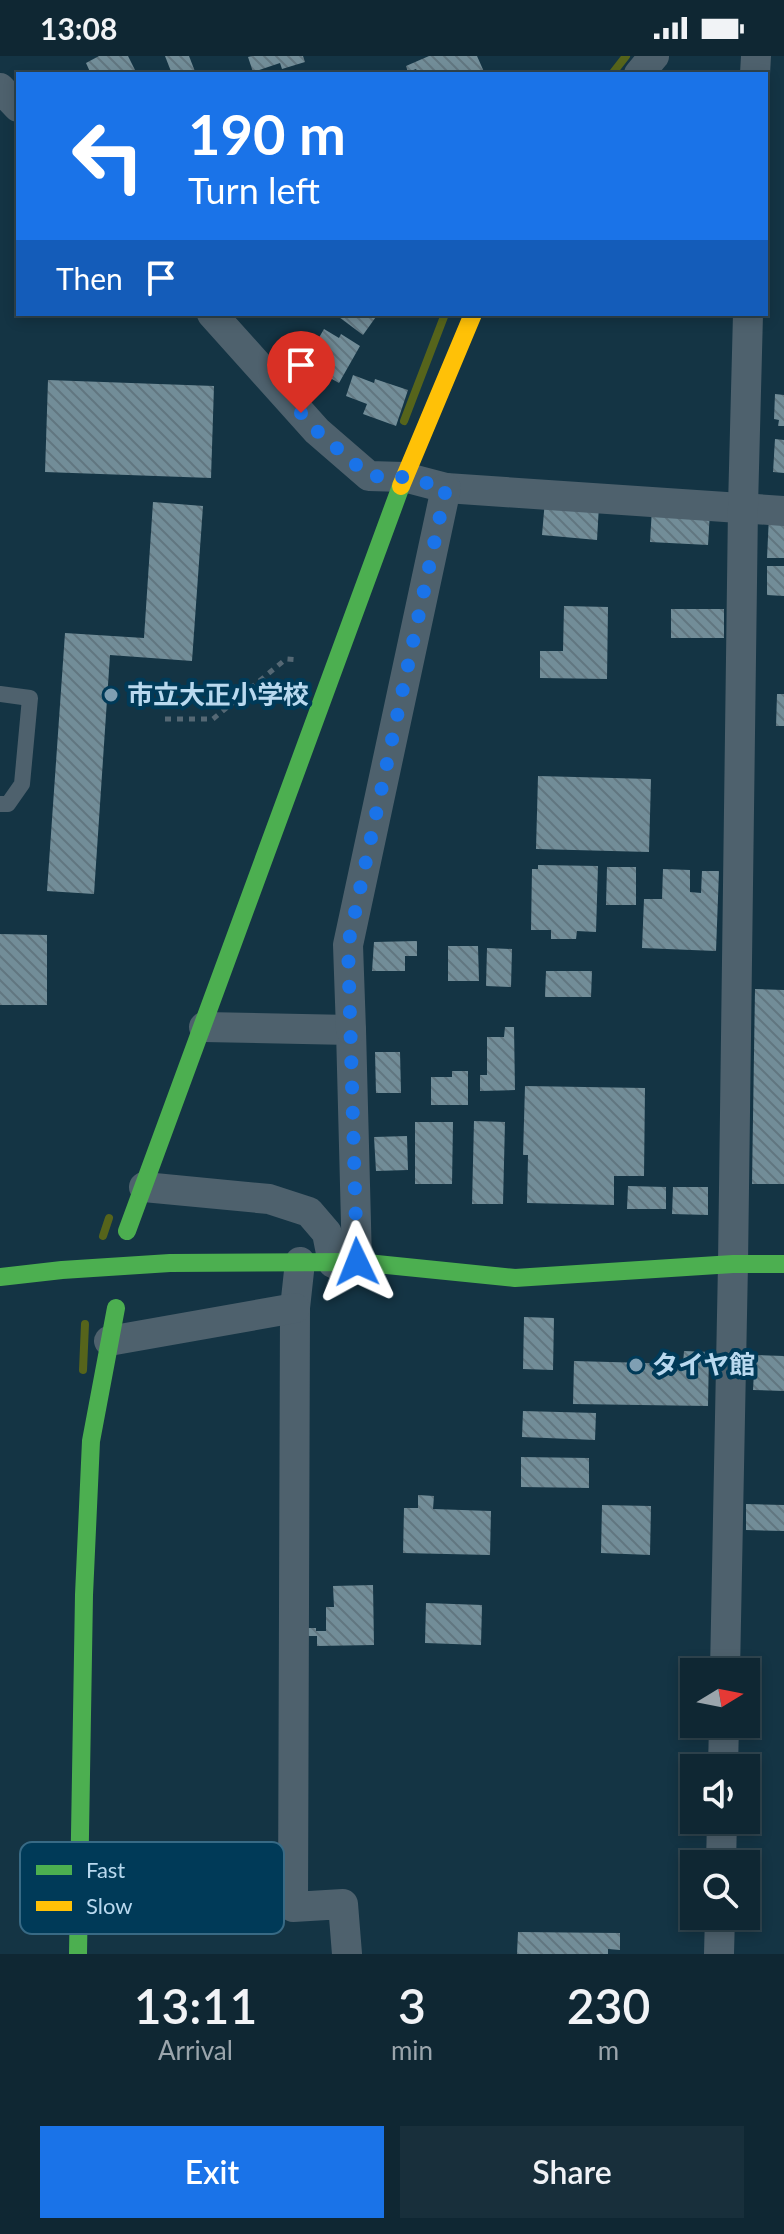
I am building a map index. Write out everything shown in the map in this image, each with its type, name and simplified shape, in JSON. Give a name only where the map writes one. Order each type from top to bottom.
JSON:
[{"type":"main road","points":[[127,1231],[404,477],[472,316]]},
{"type":"main road","points":[[0,1277],[170,1263],[345,1262],[515,1278],[733,1264],[784,1264]]},
{"type":"main road","points":[[80,1842],[83,1626],[91,1441],[116,1308]]},
{"type":"main road","points":[[78,1934],[78,1954]]},
{"type":"street","points":[[641,72],[654,56]]},
{"type":"street","points":[[0,88],[16,105]]},
{"type":"street","points":[[214,316],[317,431],[369,476],[404,477],[446,488],[784,511]]},
{"type":"street","points":[[725,1658],[748,316]]},
{"type":"street","points":[[345,1262],[351,1030],[348,945],[446,488]]},
{"type":"street","points":[[204,1027],[351,1030]]},
{"type":"street","points":[[144,1187],[269,1199],[309,1212],[345,1262]]},
{"type":"street","points":[[300,1262],[295,1308],[293,1907],[343,1904],[347,1954]]},
{"type":"street","points":[[109,1341],[295,1308]]},
{"type":"street","points":[[719,1954],[720,1930]]},
{"type":"lane","points":[[0,694],[30,698],[22,784],[8,804],[0,804]]},
{"type":"path","points":[[165,719],[213,719],[286,659]]},
{"type":"building","points":[[99,56],[128,56],[136,72],[90,72],[86,63]]},
{"type":"building","points":[[165,56],[189,56],[195,72],[171,72]]},
{"type":"building","points":[[303,56],[305,62],[282,69],[280,63],[253,72],[248,57]]},
{"type":"building","points":[[429,56],[477,56],[484,72],[418,72],[416,69],[408,72],[406,66]]},
{"type":"building","points":[[338,316],[377,316],[363,335]]},
{"type":"building","points":[[324,329],[339,338],[341,334],[360,346],[339,383],[325,375],[331,365],[310,353]]},
{"type":"building","points":[[353,375],[408,390],[396,426],[363,414],[367,404],[346,396]]},
{"type":"building","points":[[48,380],[214,386],[211,478],[45,472]]},
{"type":"building","points":[[775,394],[784,395],[784,426],[778,426],[779,420],[774,419]]},
{"type":"building","points":[[775,439],[784,440],[784,473],[773,472]]},
{"type":"building","points":[[545,500],[599,505],[597,540],[542,535]]},
{"type":"building","points":[[153,502],[203,506],[192,661],[110,655],[94,894],[47,891],[65,633],[144,638]]},
{"type":"building","points":[[652,508],[710,512],[708,545],[650,542]]},
{"type":"building","points":[[769,516],[784,517],[784,558],[767,558]]},
{"type":"building","points":[[767,566],[784,566],[784,596],[767,595]]},
{"type":"building","points":[[564,606],[608,607],[607,679],[540,678],[540,651],[563,651]]},
{"type":"building","points":[[671,609],[724,609],[724,638],[671,638]]},
{"type":"building","points":[[777,694],[784,694],[784,726],[776,726]]},
{"type":"building","points":[[538,776],[651,779],[649,852],[536,849]]},
{"type":"building","points":[[538,865],[598,866],[596,932],[577,931],[576,939],[551,939],[551,930],[531,930],[532,869],[538,869]]},
{"type":"building","points":[[607,867],[636,867],[636,905],[606,905]]},
{"type":"building","points":[[663,869],[690,870],[690,892],[701,893],[702,871],[719,871],[716,951],[642,948],[644,899],[662,899]]},
{"type":"building","points":[[0,934],[47,935],[47,1005],[0,1005]]},
{"type":"building","points":[[417,941],[417,956],[405,956],[405,971],[372,971],[374,942]]},
{"type":"building","points":[[448,946],[478,946],[479,981],[448,981]]},
{"type":"building","points":[[487,948],[512,949],[511,987],[486,986]]},
{"type":"building","points":[[546,971],[592,971],[591,997],[545,997]]},
{"type":"building","points":[[755,989],[784,990],[784,1184],[752,1184]]},
{"type":"building","points":[[505,1027],[514,1027],[515,1090],[480,1091],[480,1075],[487,1075],[487,1037],[504,1037]]},
{"type":"building","points":[[375,1052],[400,1052],[401,1093],[376,1093]]},
{"type":"building","points":[[452,1071],[468,1071],[468,1105],[431,1105],[431,1077],[452,1077]]},
{"type":"building","points":[[525,1086],[645,1088],[644,1176],[614,1176],[614,1205],[527,1203],[528,1155],[523,1155]]},
{"type":"building","points":[[474,1121],[505,1122],[503,1204],[472,1204]]},
{"type":"building","points":[[415,1122],[453,1122],[452,1184],[415,1184]]},
{"type":"building","points":[[407,1136],[408,1170],[376,1171],[374,1137]]},
{"type":"building","points":[[628,1186],[666,1187],[666,1209],[627,1209]]},
{"type":"building","points":[[673,1187],[708,1187],[708,1215],[672,1214]]},
{"type":"building","points":[[524,1317],[554,1318],[553,1370],[523,1369]]},
{"type":"building","points":[[684,1351],[709,1352],[708,1406],[573,1404],[574,1361],[683,1364]]},
{"type":"building","points":[[755,1355],[784,1356],[784,1391],[753,1390]]},
{"type":"building","points":[[523,1411],[596,1413],[595,1440],[522,1437]]},
{"type":"building","points":[[521,1457],[589,1458],[589,1488],[521,1487]]},
{"type":"building","points":[[418,1495],[434,1496],[433,1509],[491,1511],[490,1555],[403,1553],[404,1508],[418,1508]]},
{"type":"building","points":[[746,1504],[784,1505],[784,1531],[746,1530]]},
{"type":"building","points":[[602,1505],[651,1506],[650,1555],[601,1553]]},
{"type":"building","points":[[373,1585],[374,1645],[317,1646],[317,1636],[303,1636],[303,1628],[326,1631],[326,1607],[334,1607],[333,1586]]},
{"type":"building","points":[[426,1603],[482,1605],[481,1645],[425,1643]]},
{"type":"building","points":[[518,1932],[620,1933],[620,1950],[608,1949],[608,1954],[517,1954]]},
{"type":"waterway","points":[[614,72],[626,56]]},
{"type":"waterway","points":[[404,421],[444,316]]},
{"type":"waterway","points":[[103,1236],[109,1218]]},
{"type":"waterway","points":[[83,1370],[85,1324]]},
{"type":"traffic: fast","points":[[127,1231],[401,486]]},
{"type":"traffic: fast","points":[[0,1277],[170,1263],[357,1262],[515,1278],[733,1264],[784,1264]]},
{"type":"traffic: fast","points":[[80,1842],[84,1595],[91,1441],[116,1308]]},
{"type":"traffic: fast","points":[[78,1934],[78,1954]]},
{"type":"traffic: slow","points":[[401,486],[472,316]]},
{"type":"place","name":"市立大正小学校","points":[[111,695]]},
{"type":"place","name":"タイヤ館","points":[[636,1365]]},
{"type":"route","points":[[301,413],[369,476],[404,477],[446,488],[348,945],[357,1262]]}]
